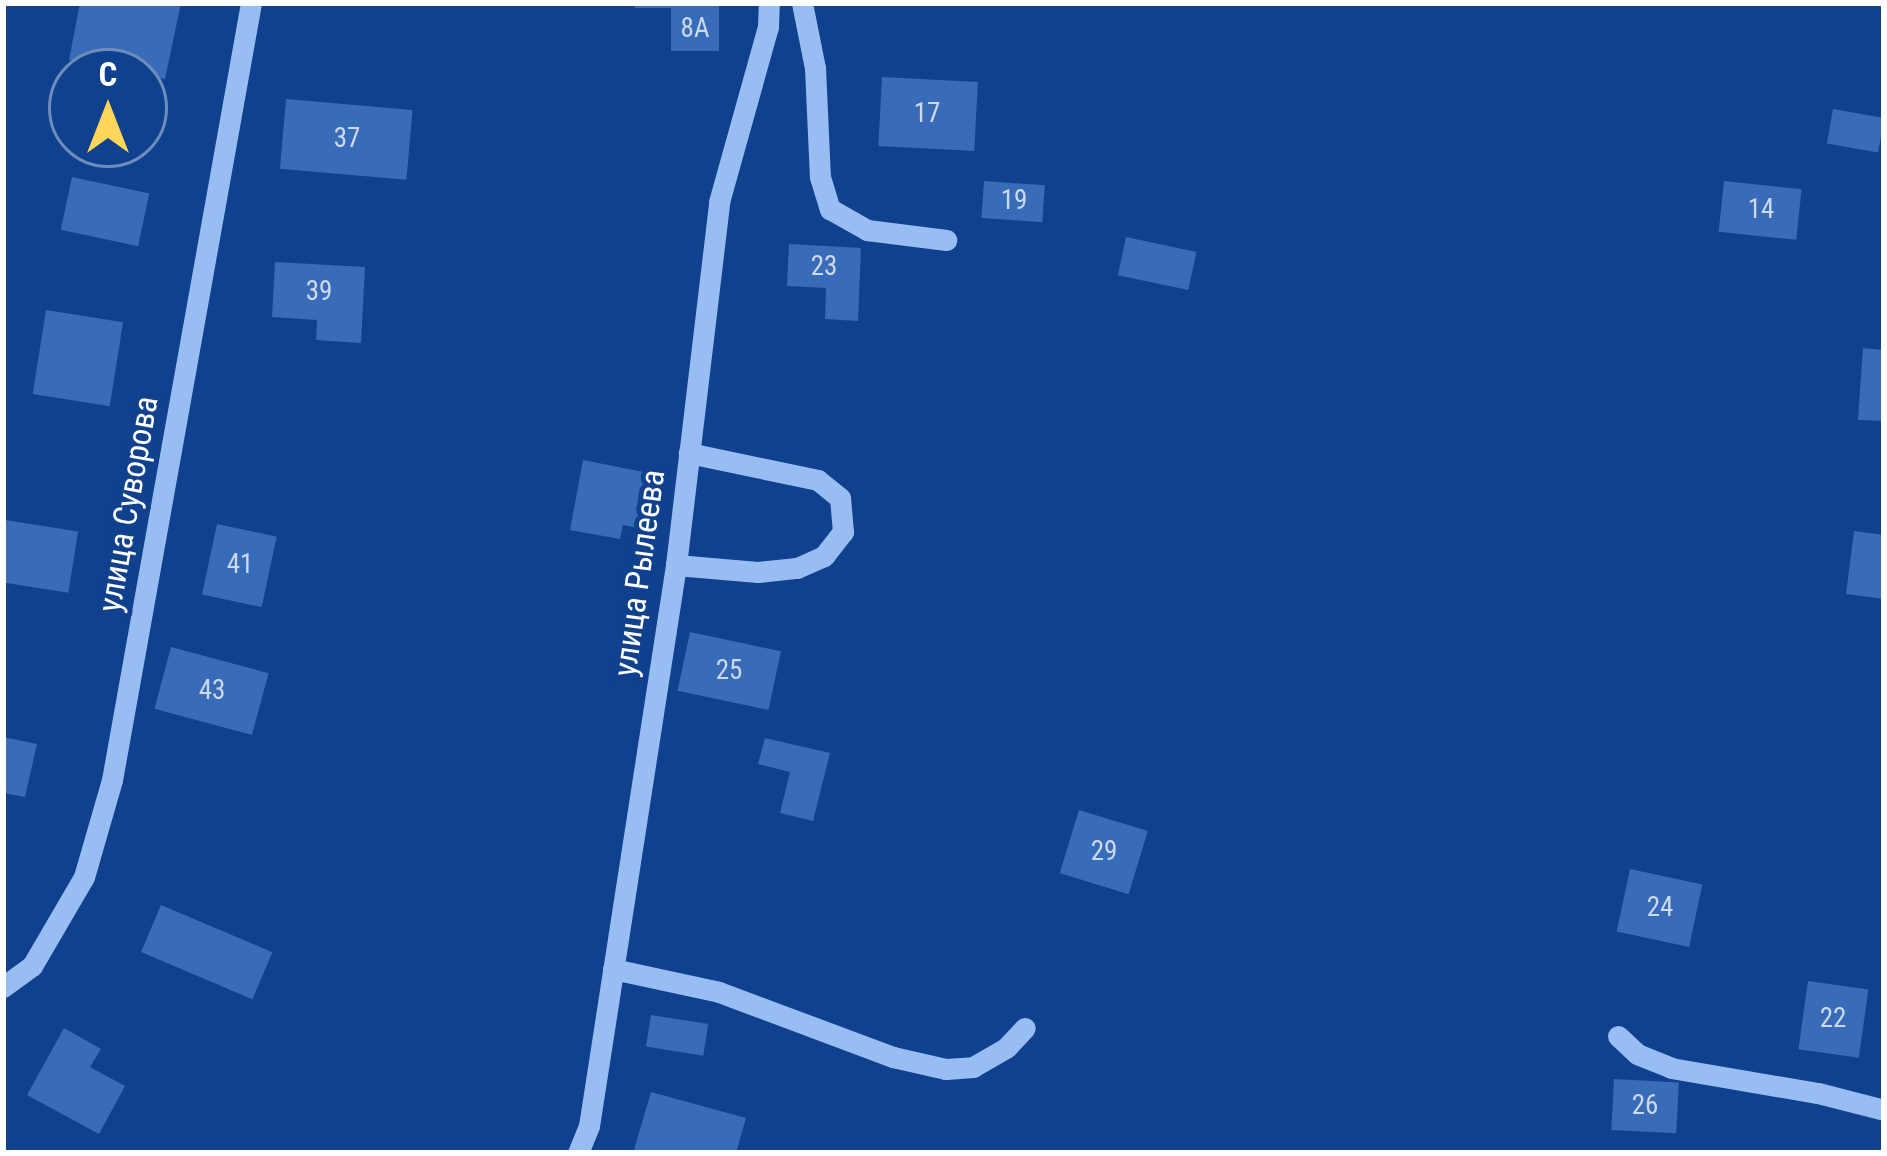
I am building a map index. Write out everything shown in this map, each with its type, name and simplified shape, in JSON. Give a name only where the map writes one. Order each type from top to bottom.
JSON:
[{"type":"street","name":"улица Суворова","points":[[3,987],[32,966],[84,877],[112,780],[251,3]]},
{"type":"street","name":"улица Рылеева","points":[[578,1153],[589,1126],[676,566],[719,202],[768,27],[769,3]]},
{"type":"street","points":[[802,3],[815,68],[820,177],[830,209],[868,230],[946,240]]},
{"type":"street","points":[[676,566],[758,572],[797,568],[824,556],[843,532],[840,498],[818,480],[689,453]]},
{"type":"street","points":[[613,969],[719,992],[893,1057],[946,1069],[973,1067],[1007,1047],[1025,1028]]},
{"type":"street","points":[[1618,1036],[1636,1054],[1671,1068],[1798,1088],[1884,1110]]},
{"type":"building","points":[[80,3],[181,3],[168,65],[168,48],[71,48]]},
{"type":"building","points":[[635,3],[719,3],[719,51],[671,51],[671,8],[635,8]]},
{"type":"building","points":[[882,77],[978,82],[974,151],[878,146]]},
{"type":"building","points":[[286,99],[413,110],[406,180],[280,169]]},
{"type":"building","points":[[1833,109],[1884,118],[1878,152],[1827,143]]},
{"type":"building","points":[[72,177],[149,193],[138,246],[61,230]]},
{"type":"building","points":[[984,181],[1045,185],[1042,222],[981,218]]},
{"type":"building","points":[[1724,181],[1802,189],[1796,240],[1719,232]]},
{"type":"building","points":[[1126,237],[1196,252],[1188,290],[1118,275]]},
{"type":"building","points":[[789,244],[861,248],[858,321],[825,319],[826,288],[787,286]]},
{"type":"building","points":[[275,262],[365,267],[361,343],[316,340],[317,320],[272,317]]},
{"type":"building","points":[[46,310],[123,322],[110,406],[33,394]]},
{"type":"building","points":[[1863,348],[1884,350],[1884,421],[1858,420]]},
{"type":"building","points":[[583,460],[664,476],[654,531],[623,525],[620,539],[570,530]]},
{"type":"building","points":[[5,520],[78,532],[68,593],[3,582]]},
{"type":"building","points":[[217,524],[277,537],[262,607],[202,594]]},
{"type":"building","points":[[1854,531],[1884,535],[1884,599],[1846,594]]},
{"type":"building","points":[[690,632],[781,651],[768,710],[678,691]]},
{"type":"building","points":[[171,647],[269,673],[252,735],[154,709]]},
{"type":"building","points":[[3,737],[37,744],[25,797],[3,793]]},
{"type":"building","points":[[765,738],[830,753],[813,821],[780,813],[790,772],[758,764]]},
{"type":"building","points":[[1079,810],[1148,831],[1129,894],[1060,873]]},
{"type":"building","points":[[1630,869],[1702,884],[1689,947],[1617,932]]},
{"type":"building","points":[[161,905],[272,952],[252,999],[141,952]]},
{"type":"building","points":[[1808,981],[1868,989],[1859,1058],[1798,1049]]},
{"type":"building","points":[[651,1015],[708,1024],[703,1056],[646,1047]]},
{"type":"building","points":[[64,1028],[101,1049],[90,1067],[125,1086],[99,1134],[27,1095]]},
{"type":"building","points":[[1614,1079],[1679,1082],[1676,1133],[1611,1130]]},
{"type":"building","points":[[651,1092],[746,1118],[736,1153],[633,1153]]}]
